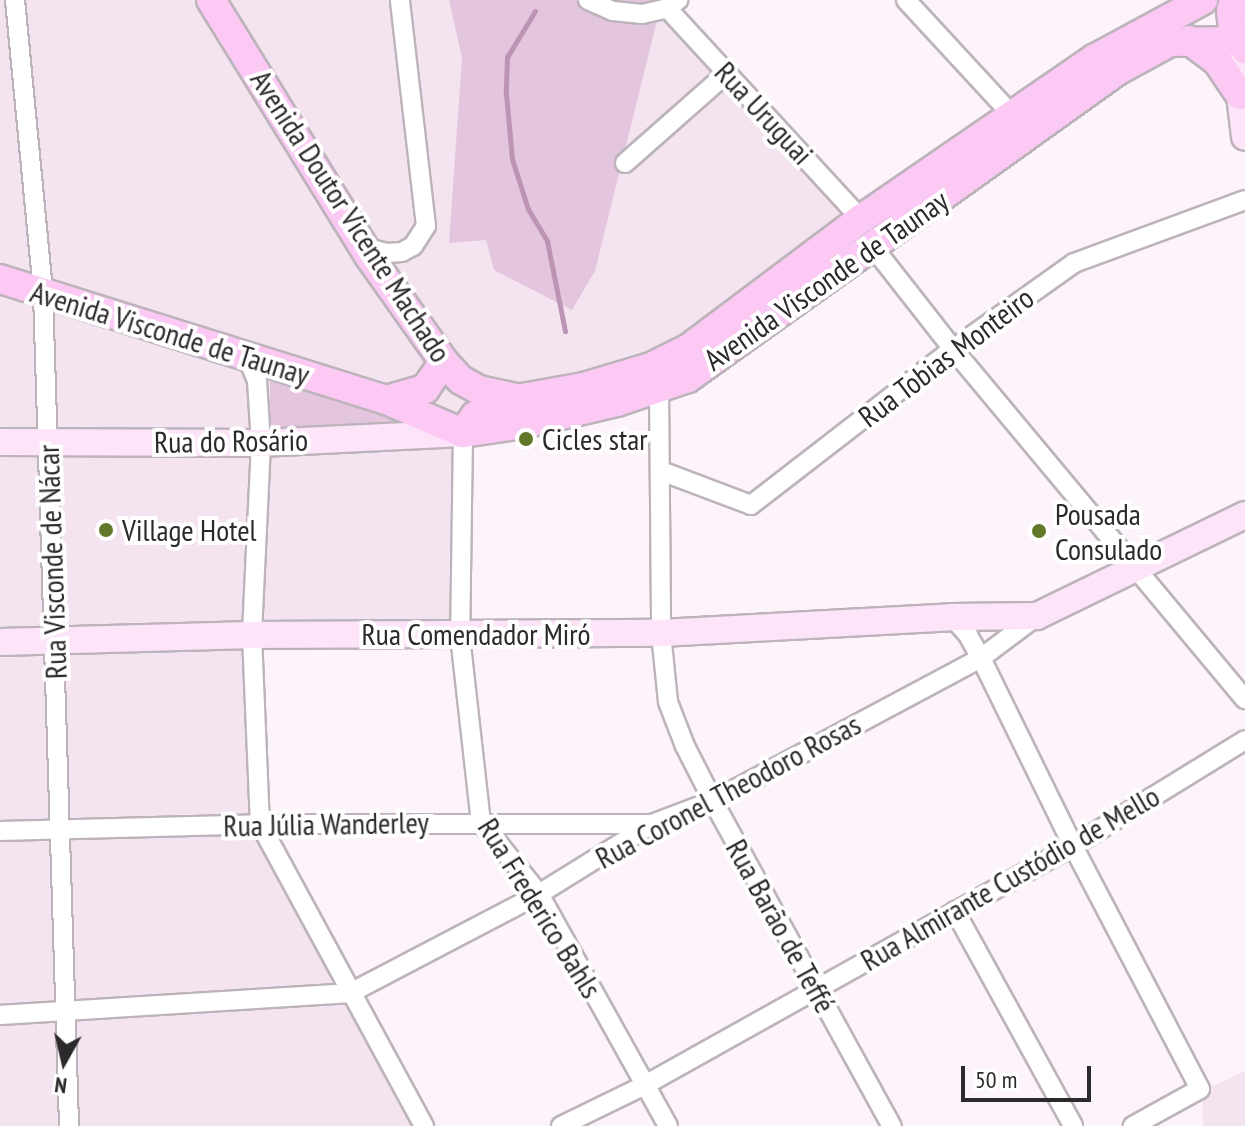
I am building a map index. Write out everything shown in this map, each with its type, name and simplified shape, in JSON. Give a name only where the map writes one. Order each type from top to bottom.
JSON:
[{"type":"main road","name":"Avenida Doutor Vicente Machado","points":[[211,0],[364,247],[444,362],[461,380],[479,390],[517,398]]},
{"type":"main road","name":"Avenida Visconde de Taunay","points":[[517,398],[584,387],[651,367],[689,348],[861,219],[1094,59],[1203,0]]},
{"type":"main road","points":[[1234,0],[1231,20],[1241,45],[1240,95],[1245,137]]},
{"type":"main road","name":"Avenida Visconde de Taunay","points":[[0,279],[386,400],[463,433],[524,424],[688,378],[1117,71],[1170,42],[1189,40],[1241,45]]},
{"type":"main road","points":[[1189,40],[1217,61],[1240,95]]},
{"type":"main road","points":[[444,362],[463,433]]},
{"type":"main road","points":[[386,400],[425,389],[444,362]]},
{"type":"main road","points":[[463,433],[484,409],[517,398]]},
{"type":"main road","name":"Rua do Rosário","points":[[0,442],[261,443],[463,433]]},
{"type":"main road","name":"Rua Coronel Theodoro Rosas","points":[[1037,616],[1245,515]]},
{"type":"main road","name":"Rua Comendador Miró","points":[[0,642],[252,635],[661,633],[952,617],[1037,616]]},
{"type":"street","name":"Rua Visconde de Nácar","points":[[15,0],[43,293],[69,1126]]},
{"type":"street","points":[[364,247],[387,253],[402,252],[413,246],[426,226],[403,31],[403,0]]},
{"type":"street","points":[[588,0],[613,11],[642,14],[672,4]]},
{"type":"street","points":[[906,0],[1013,116]]},
{"type":"street","name":"Rua Uruguai","points":[[672,4],[727,73],[861,219]]},
{"type":"street","points":[[625,163],[727,73]]},
{"type":"street","name":"Rua Tobias Monteiro","points":[[661,471],[751,505],[953,349],[1074,263],[1245,200]]},
{"type":"street","points":[[873,247],[953,349],[1245,699]]},
{"type":"street","points":[[247,357],[257,381],[261,443],[252,635],[260,824],[424,1126]]},
{"type":"street","name":"Rua Barão de Teffé","points":[[659,388],[661,633],[668,702],[685,746],[713,801],[892,1126]]},
{"type":"street","name":"Rua Frederico Bahls","points":[[463,433],[460,636],[481,822],[539,894],[668,1126]]},
{"type":"street","name":"Rua Coronel Theodoro Rosas","points":[[0,1015],[66,1014],[350,993],[539,894],[652,824],[713,801],[981,658],[1037,616]]},
{"type":"street","points":[[952,617],[968,635],[981,658],[1073,846],[1200,1089],[1133,1126]]},
{"type":"street","name":"Rua Almirante Custódio de Mello","points":[[561,1126],[645,1085],[1073,846],[1245,740]]},
{"type":"street","name":"Rua Júlia Wanderley","points":[[0,831],[260,824],[652,824]]},
{"type":"street","points":[[955,911],[1073,1126]]},
{"type":"shaded area","points":[[0,0],[583,0],[667,11],[859,220],[870,248],[687,377],[452,434],[455,634],[254,635],[264,824],[430,1126],[0,1126]]},
{"type":"shaded area","points":[[449,0],[576,0],[598,7],[598,0],[662,0],[595,271],[572,310],[494,270],[486,240],[449,243],[462,58]]},
{"type":"shaded area","points":[[270,374],[419,422],[270,432]]},
{"type":"shaded area","points":[[1245,1071],[1245,1126],[1203,1126],[1202,1091]]},
{"type":"waterway","points":[[535,11],[507,57],[506,94],[512,159],[528,209],[547,241],[565,331]]},
{"type":"place","name":"Cicles star","points":[[526,439]]},
{"type":"place","name":"Village Hotel","points":[[106,530]]},
{"type":"place","name":"Pousada Consulado","points":[[1039,531]]}]
